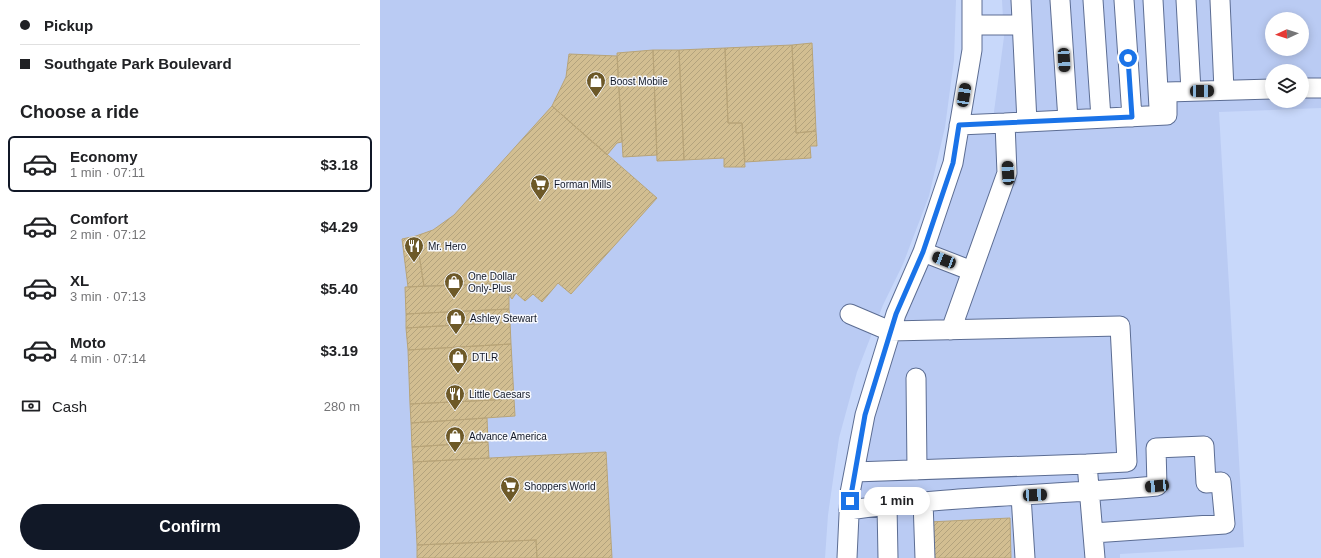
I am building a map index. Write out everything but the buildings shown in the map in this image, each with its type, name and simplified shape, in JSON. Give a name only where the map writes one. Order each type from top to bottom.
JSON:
[{"type":"street","points":[[846,558],[849,510],[854,472],[865,415],[890,331],[923,252],[953,163],[972,50],[972,0]]},
{"type":"street","points":[[1021,0],[1027,122]]},
{"type":"street","points":[[1060,0],[1068,120]]},
{"type":"street","points":[[1093,0],[1101,118]]},
{"type":"street","points":[[1124,0],[1132,117]]},
{"type":"street","points":[[1153,0],[1159,115]]},
{"type":"street","points":[[1186,0],[1191,91]]},
{"type":"street","points":[[1220,0],[1224,90]]},
{"type":"street","points":[[972,25],[1022,25]]},
{"type":"street","points":[[1309,88],[1321,88]]},
{"type":"street","points":[[959,125],[1167,115],[1167,92],[1265,89]]},
{"type":"street","points":[[951,330],[1008,173],[1005,123]]},
{"type":"street","points":[[923,252],[972,271]]},
{"type":"street","points":[[850,314],[890,331],[1120,326],[1127,462],[854,472]]},
{"type":"street","points":[[916,378],[917,470]]},
{"type":"street","points":[[849,510],[923,501],[1090,492],[1157,486],[1156,448],[1204,446],[1206,483],[1221,482],[1225,524],[1093,533]]},
{"type":"street","points":[[1088,464],[1095,558]]},
{"type":"street","points":[[1021,496],[1025,558]]},
{"type":"street","points":[[923,501],[925,558]]},
{"type":"street","points":[[887,505],[888,558]]},
{"type":"shaded area","points":[[380,0],[956,0],[954,60],[945,127],[929,196],[903,264],[883,305],[857,372],[839,438],[828,515],[825,558],[380,558]]},
{"type":"shaded area","points":[[1002,0],[1321,0],[1321,108],[1219,112],[1244,547],[1120,554],[1120,558],[847,558],[850,493],[958,135],[991,134],[1004,37]]},
{"type":"place","name":"Boost Mobile","points":[[596,98]]},
{"type":"place","name":"Forman Mills","points":[[540,201]]},
{"type":"place","name":"Mr. Hero","points":[[414,263]]},
{"type":"place","name":"One Dollar Only-Plus","points":[[454,299]]},
{"type":"place","name":"Ashley Stewart","points":[[456,335]]},
{"type":"place","name":"DTLR","points":[[458,374]]},
{"type":"place","name":"Little Caesars","points":[[455,411]]},
{"type":"place","name":"Advance America","points":[[455,453]]},
{"type":"place","name":"Shoppers World","points":[[510,503]]},
{"type":"route","points":[[850,501],[850,493],[865,415],[896,314],[923,252],[953,163],[959,125],[1132,117],[1128,58]]}]
